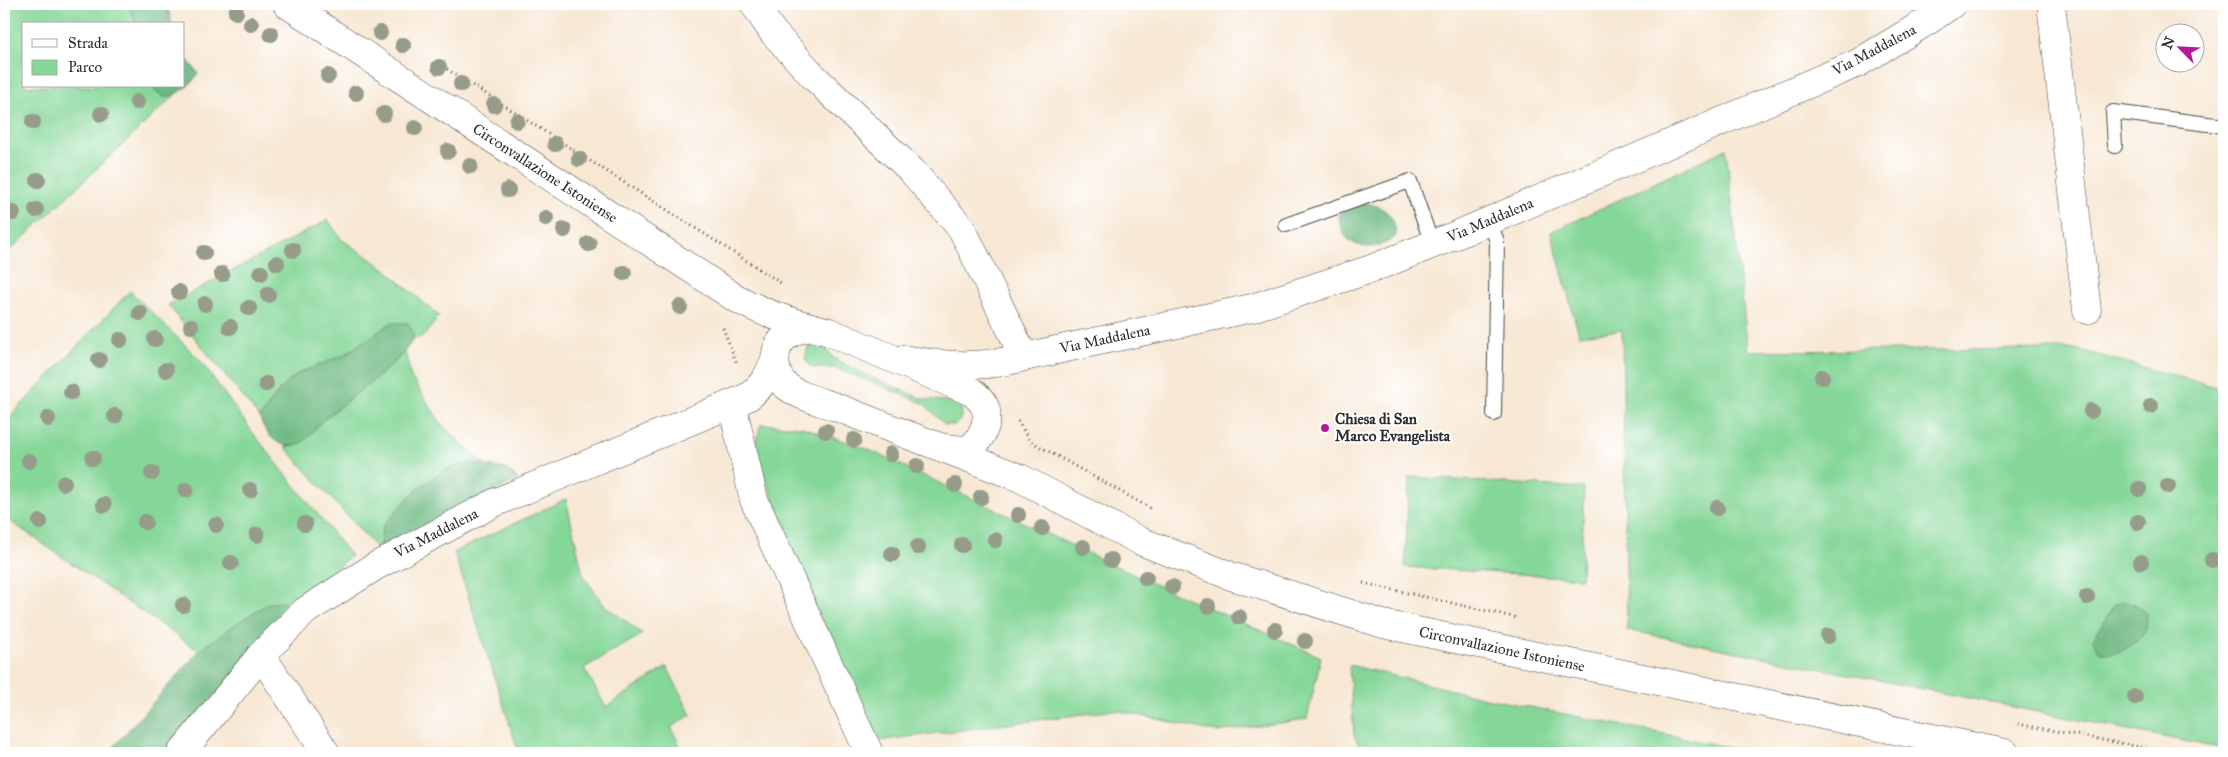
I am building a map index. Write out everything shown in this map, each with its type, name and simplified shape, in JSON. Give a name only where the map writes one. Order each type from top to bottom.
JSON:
[{"type":"street","name":"Circonvallazione Istoniense","points":[[287,4],[734,297],[784,321],[829,332],[889,356]]},
{"type":"street","points":[[754,4],[772,31],[814,77],[911,170],[962,229],[1013,360],[992,377],[979,440],[969,449],[956,451],[943,448]]},
{"type":"street","name":"Via Maddalena","points":[[889,356],[959,366],[1013,360],[1252,308],[1370,269],[1489,221],[1858,63],[1952,4]]},
{"type":"street","points":[[2051,4],[2087,310]]},
{"type":"street","points":[[734,297],[758,324],[775,356],[777,373],[783,383],[809,397],[1020,478]]},
{"type":"street","name":"Via Maddalena","points":[[181,753],[260,655],[305,611],[388,558],[494,504],[740,400],[762,386],[770,373],[775,356],[785,336],[796,329],[810,327]]},
{"type":"street","points":[[889,356],[965,388],[977,396],[984,415],[986,436],[991,446],[1002,462],[1020,478]]},
{"type":"street","name":"Via Maddalena","points":[[740,400],[770,393],[787,393],[809,397]]},
{"type":"street","points":[[740,400],[754,500],[869,753]]},
{"type":"street","name":"Circonvallazione Istoniense","points":[[1020,478],[1140,541],[1231,576],[1383,624],[2005,753]]},
{"type":"street","points":[[260,655],[326,753]]},
{"type":"lane","points":[[2115,146],[2113,112],[2224,126]]},
{"type":"lane","points":[[1286,225],[1410,181],[1432,244]]},
{"type":"lane","points":[[1489,221],[1497,241],[1494,414]]},
{"type":"path","points":[[444,66],[784,285]]},
{"type":"path","points":[[1017,420],[1030,441],[1158,513]]},
{"type":"path","points":[[1361,582],[1524,619]]},
{"type":"path","points":[[2017,723],[2172,753]]},
{"type":"green space","points":[[4,4],[129,4],[135,22],[22,22],[22,88],[153,88],[164,97],[176,94],[4,256]]},
{"type":"green space","points":[[129,4],[167,4],[172,22],[135,22]]},
{"type":"green space","points":[[185,56],[198,73],[192,82],[184,89],[175,94],[164,97],[153,88],[185,88]]},
{"type":"green space","points":[[1726,149],[1748,351],[2076,349],[2224,389],[2224,749],[1627,630],[1622,330],[1579,335],[1551,232]]},
{"type":"green space","points":[[1358,202],[1374,205],[1386,211],[1393,221],[1396,236],[1390,241],[1367,247],[1359,246],[1346,237],[1341,228],[1339,214]]},
{"type":"green space","points":[[328,220],[341,239],[384,268],[439,316],[425,335],[413,340],[413,332],[391,323],[344,355],[299,373],[281,388],[260,418],[168,305]]},
{"type":"green space","points":[[130,291],[199,359],[256,437],[351,556],[292,602],[269,603],[240,621],[199,651],[4,517],[4,423]]},
{"type":"green space","points":[[391,323],[408,323],[413,332],[413,340],[394,362],[324,419],[300,444],[283,445],[269,435],[260,418],[281,388],[299,373],[344,355]]},
{"type":"green space","points":[[820,344],[824,346],[833,358],[868,376],[923,399],[956,402],[962,410],[960,420],[955,425],[945,425],[923,403],[835,368],[814,368],[810,366],[805,359],[808,347]]},
{"type":"green space","points":[[405,351],[411,377],[442,425],[485,465],[466,463],[441,472],[415,491],[383,526],[379,551],[285,447],[299,445],[322,421],[395,362]]},
{"type":"green space","points":[[761,424],[802,427],[865,448],[1145,580],[1321,657],[1307,719],[1217,732],[1115,710],[877,741],[816,609],[754,448]]},
{"type":"green space","points":[[467,463],[506,469],[518,479],[379,551],[383,526],[415,491],[441,472]]},
{"type":"green space","points":[[1409,477],[1584,488],[1581,578],[1405,567]]},
{"type":"green space","points":[[566,499],[583,575],[604,605],[643,634],[584,668],[606,707],[667,667],[691,715],[671,727],[683,753],[519,753],[454,552]]},
{"type":"green space","points":[[2123,601],[2134,603],[2147,614],[2144,632],[2135,642],[2118,652],[2101,652],[2093,639],[2114,605]]},
{"type":"green space","points":[[292,602],[292,615],[190,722],[166,753],[108,753],[199,651],[240,621],[269,603]]},
{"type":"green space","points":[[1349,665],[1485,698],[1759,753],[1363,753],[1354,735]]},
{"type":"place","name":"Chiesa di San Marco Evangelista","points":[[1325,428]]}]
